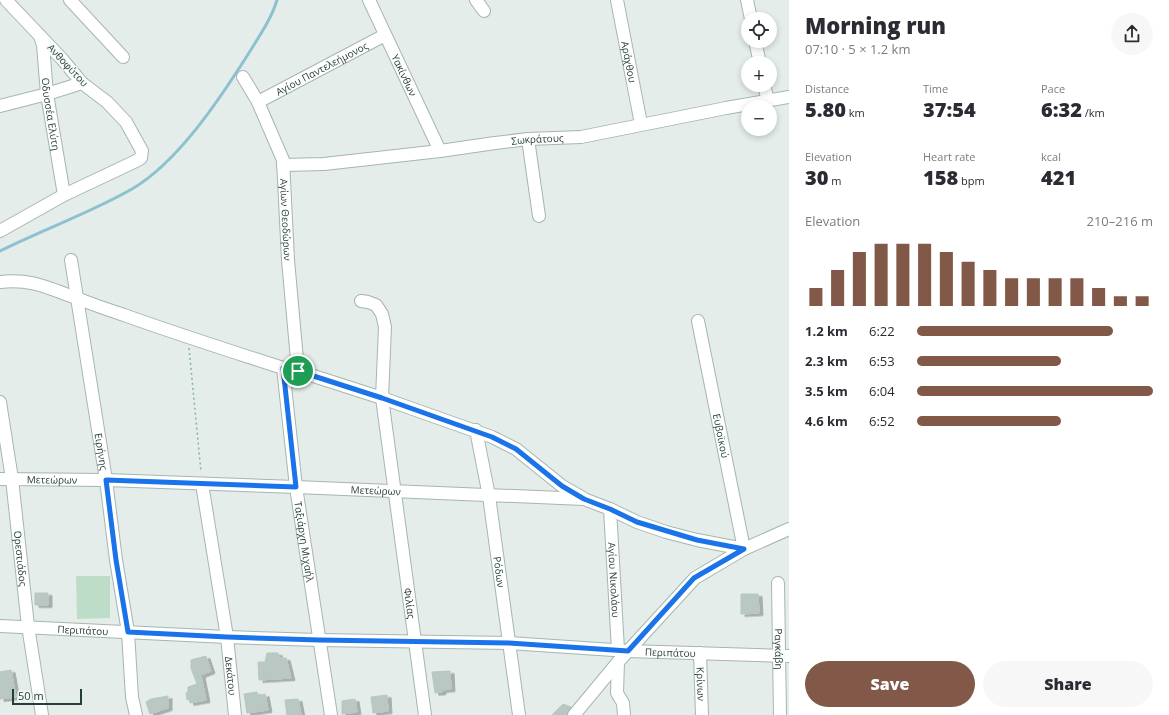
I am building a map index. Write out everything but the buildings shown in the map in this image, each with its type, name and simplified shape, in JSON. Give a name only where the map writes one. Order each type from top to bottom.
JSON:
[{"type":"street","points":[[70,0],[123,57]]},
{"type":"street","name":"Υακίνθων","points":[[369,0],[440,151]]},
{"type":"street","points":[[476,0],[484,11]]},
{"type":"street","name":"Αράχθου","points":[[617,0],[641,124]]},
{"type":"street","points":[[747,0],[750,12]]},
{"type":"street","name":"Ανθοφύτου","points":[[9,1],[82,83],[107,102],[126,122],[142,151],[141,158],[136,161],[64,195]]},
{"type":"street","name":"Οδυσσέα Ελύτη","points":[[38,33],[43,45],[45,56],[47,94],[64,195]]},
{"type":"street","name":"Αγίου Παντελεήμονος","points":[[258,102],[385,35]]},
{"type":"street","name":"Αγίων Θεοδώρων","points":[[243,77],[258,102],[281,155],[283,165],[288,260],[298,371]]},
{"type":"street","points":[[0,106],[82,83]]},
{"type":"street","points":[[766,92],[768,100]]},
{"type":"street","name":"Σωκράτους","points":[[768,100],[789,97]]},
{"type":"street","name":"Σωκράτους","points":[[283,165],[324,164],[440,151],[528,139],[581,137],[741,105]]},
{"type":"street","points":[[528,139],[539,216]]},
{"type":"street","points":[[0,231],[64,195]]},
{"type":"street","name":"Ειρήνης","points":[[71,260],[106,480],[116,560],[128,632],[132,697],[136,715]]},
{"type":"street","points":[[0,282],[10,280],[29,281],[44,285],[78,299],[188,338],[283,368],[298,371],[476,430],[516,449],[562,486],[584,499]]},
{"type":"street","name":"Φιλίας","points":[[360,301],[376,305],[382,314],[385,327],[382,398],[425,715]]},
{"type":"street","name":"Ευβοϊκού","points":[[698,321],[744,549]]},
{"type":"street","name":"Ταξιάρχη Μιχαήλ","points":[[283,368],[296,487],[331,715]]},
{"type":"street","name":"Ορεστιάδος","points":[[0,402],[6,479],[42,715]]},
{"type":"street","name":"Ρόδων","points":[[476,430],[489,496],[519,715]]},
{"type":"street","name":"Μετεώρων","points":[[6,479],[106,480],[584,499],[637,522],[666,532],[697,540],[744,549]]},
{"type":"street","name":"Δεκάτου","points":[[202,484],[227,637],[235,715]]},
{"type":"street","name":"Αγίου Νικολάου","points":[[610,509],[621,654],[617,693],[623,709]]},
{"type":"street","points":[[574,715],[621,654],[694,578],[744,549],[789,529]]},
{"type":"street","name":"Ραγκάβη","points":[[778,583],[784,656],[780,715]]},
{"type":"street","name":"Περιπάτου","points":[[0,626],[28,626],[227,637],[509,643],[621,654],[784,656]]},
{"type":"street","name":"Κρίνων","points":[[700,654],[702,715]]},
{"type":"path","points":[[188,338],[202,484]]},
{"type":"green space","points":[[76,576],[110,576],[110,618],[77,619]]},
{"type":"waterway","points":[[0,251],[116,198],[149,177],[165,163],[196,129],[224,92],[264,29],[277,0]]},
{"type":"route","points":[[283,368],[298,371],[382,398],[476,430],[492,437],[516,449],[562,486],[584,499],[637,522],[666,532],[697,540],[744,549],[694,578],[628,651],[509,643],[319,640],[128,632],[116,560],[106,480],[296,487],[283,368]]}]
